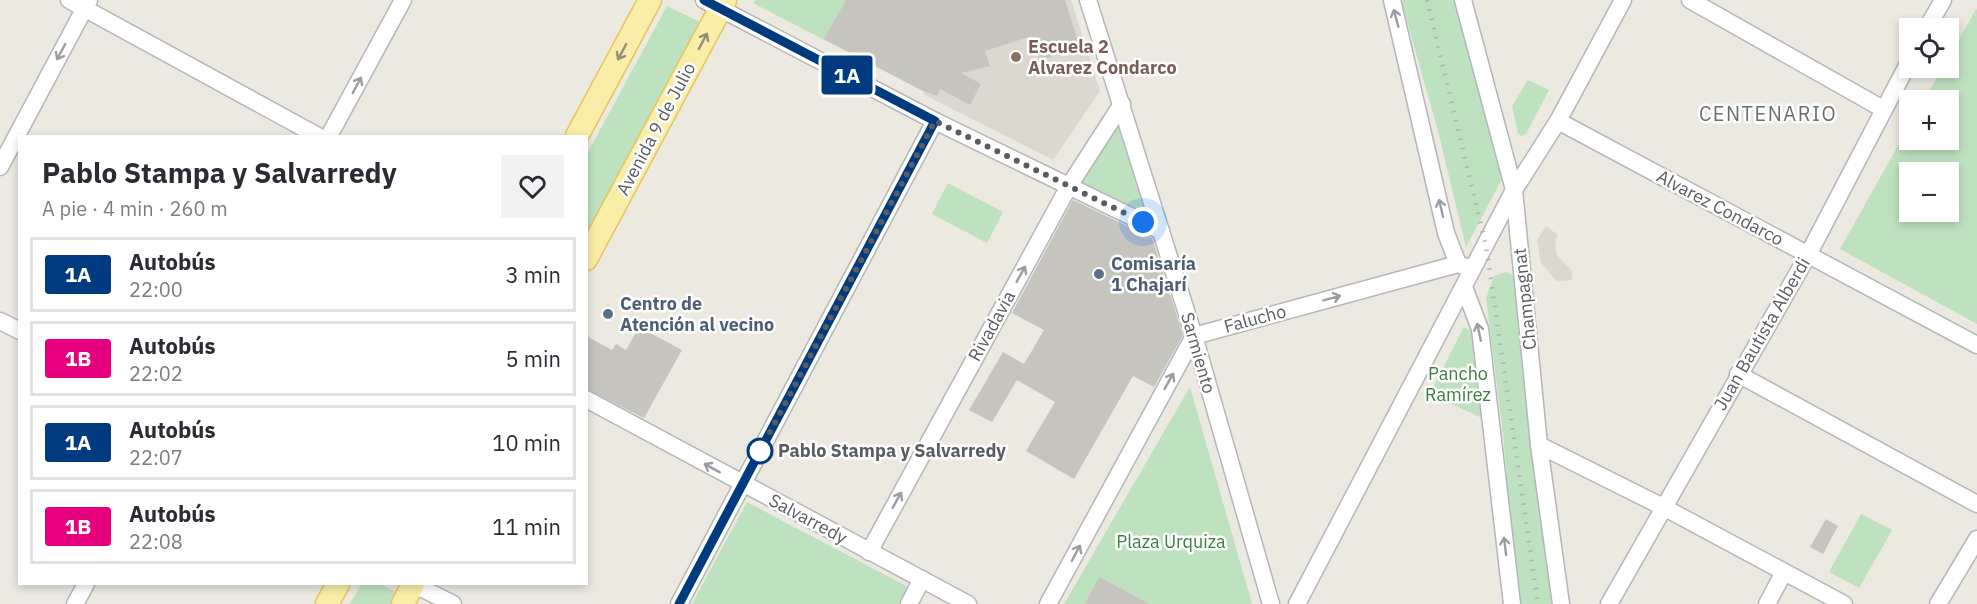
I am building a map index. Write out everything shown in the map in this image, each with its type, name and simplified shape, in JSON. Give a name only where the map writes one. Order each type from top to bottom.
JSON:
[{"type":"main road","points":[[578,135],[650,0]]},
{"type":"main road","name":"Avenida 9 de Julio","points":[[588,255],[716,3]]},
{"type":"main road","points":[[327,604],[337,585]]},
{"type":"main road","points":[[403,604],[412,585]]},
{"type":"street","points":[[330,135],[403,0]]},
{"type":"street","name":"Sarmiento","points":[[1088,0],[1194,336],[1271,604]]},
{"type":"street","points":[[1392,0],[1446,233],[1465,267]]},
{"type":"street","name":"Champagnat","points":[[1463,0],[1514,190],[1539,445],[1561,604]]},
{"type":"street","points":[[1512,604],[1480,329],[1464,287],[1465,267],[1558,121],[1623,0]]},
{"type":"street","points":[[1690,0],[1883,109]]},
{"type":"street","points":[[1933,18],[1943,0]]},
{"type":"street","points":[[0,167],[81,3],[316,135]]},
{"type":"street","points":[[716,3],[935,121],[1161,231]]},
{"type":"street","name":"Juan Bautista Alberdi","points":[[1609,604],[1665,508],[1738,374],[1808,255],[1900,78]]},
{"type":"street","name":"Rivadavia","points":[[870,552],[1069,186],[1122,104]]},
{"type":"street","points":[[679,604],[935,121]]},
{"type":"street","name":"Alvarez Condarco","points":[[1558,121],[1977,345]]},
{"type":"street","name":"Falucho","points":[[1194,336],[1465,267]]},
{"type":"street","points":[[1297,604],[1464,287]]},
{"type":"street","points":[[0,321],[18,330]]},
{"type":"street","points":[[1048,604],[1194,336]]},
{"type":"street","points":[[1738,374],[1977,504]]},
{"type":"street","name":"Salvarredy","points":[[588,400],[968,604]]},
{"type":"street","points":[[1539,445],[1665,508],[1844,604]]},
{"type":"street","points":[[1938,604],[1977,538]]},
{"type":"street","points":[[1767,604],[1784,572]]},
{"type":"street","points":[[909,604],[922,579]]},
{"type":"street","points":[[75,604],[85,585]]},
{"type":"street","points":[[415,585],[453,604]]},
{"type":"shaded area","name":"Escuela 2 Alvarez Condarco","points":[[973,0],[1071,0],[1100,91],[1053,160],[923,94]]},
{"type":"shaded area","points":[[1546,226],[1558,235],[1555,241],[1557,255],[1572,271],[1572,280],[1557,281],[1541,263],[1537,240]]},
{"type":"green space","points":[[755,0],[969,0],[923,91],[753,3]]},
{"type":"green space","points":[[1401,0],[1457,0],[1504,175],[1466,247],[1438,131]]},
{"type":"green space","points":[[667,6],[702,23],[588,231],[588,152]]},
{"type":"green space","points":[[1976,9],[1977,324],[1840,249],[1899,144],[1899,150],[1959,150],[1959,90],[1930,90],[1937,78],[1959,78],[1959,40]]},
{"type":"green space","points":[[1528,80],[1549,90],[1526,134],[1521,136],[1518,133],[1512,106]]},
{"type":"green space","points":[[1121,111],[1157,225],[1074,185]]},
{"type":"green space","points":[[948,183],[1003,212],[987,243],[932,214]]},
{"type":"green space","points":[[1506,272],[1519,278],[1554,604],[1518,604],[1503,434],[1486,298],[1494,276]]},
{"type":"green space","name":"Pancho Ramírez","points":[[1464,327],[1474,333],[1482,418],[1430,394]]},
{"type":"green space","name":"Plaza Urquiza","points":[[1190,387],[1252,604],[1064,604]]},
{"type":"green space","points":[[747,502],[908,587],[899,604],[692,604]]},
{"type":"green space","points":[[1861,514],[1892,530],[1859,588],[1829,572]]},
{"type":"green space","points":[[360,585],[383,585],[398,593],[392,604],[350,604]]},
{"type":"building","points":[[846,0],[1065,0],[1080,48],[1040,60],[1032,36],[985,51],[990,66],[961,73],[981,84],[970,105],[940,89],[937,96],[923,91],[824,39]]},
{"type":"building","name":"Comisaría 1 Chajarí","points":[[1073,200],[1152,238],[1183,335],[1154,387],[1133,376],[1074,479],[1026,451],[1055,402],[1017,380],[992,422],[969,410],[1003,352],[1024,364],[1044,330],[1012,313]]},
{"type":"building","points":[[639,327],[682,350],[644,418],[588,390],[588,337],[612,350],[616,344],[626,350]]},
{"type":"building","points":[[1826,519],[1838,526],[1823,554],[1810,547]]},
{"type":"building","points":[[1099,577],[1150,604],[1085,604]]},
{"type":"railway","points":[[1427,0],[1486,246],[1538,604]]},
{"type":"bus line","name":"1A","points":[[679,604],[935,121],[704,0]]},
{"type":"place","name":"Escuela 2 Alvarez Condarco","points":[[1016,57]]},
{"type":"place","name":"Comisaría 1 Chajarí","points":[[1099,274]]},
{"type":"place","name":"Centro de Atención al vecino","points":[[608,314]]},
{"type":"place","name":"Pablo Stampa y Salvarredy","points":[[760,451]]},
{"type":"district","name":"CENTENARIO","points":[[1768,114]]},
{"type":"route","points":[[760,451],[935,121],[1143,222]]}]
